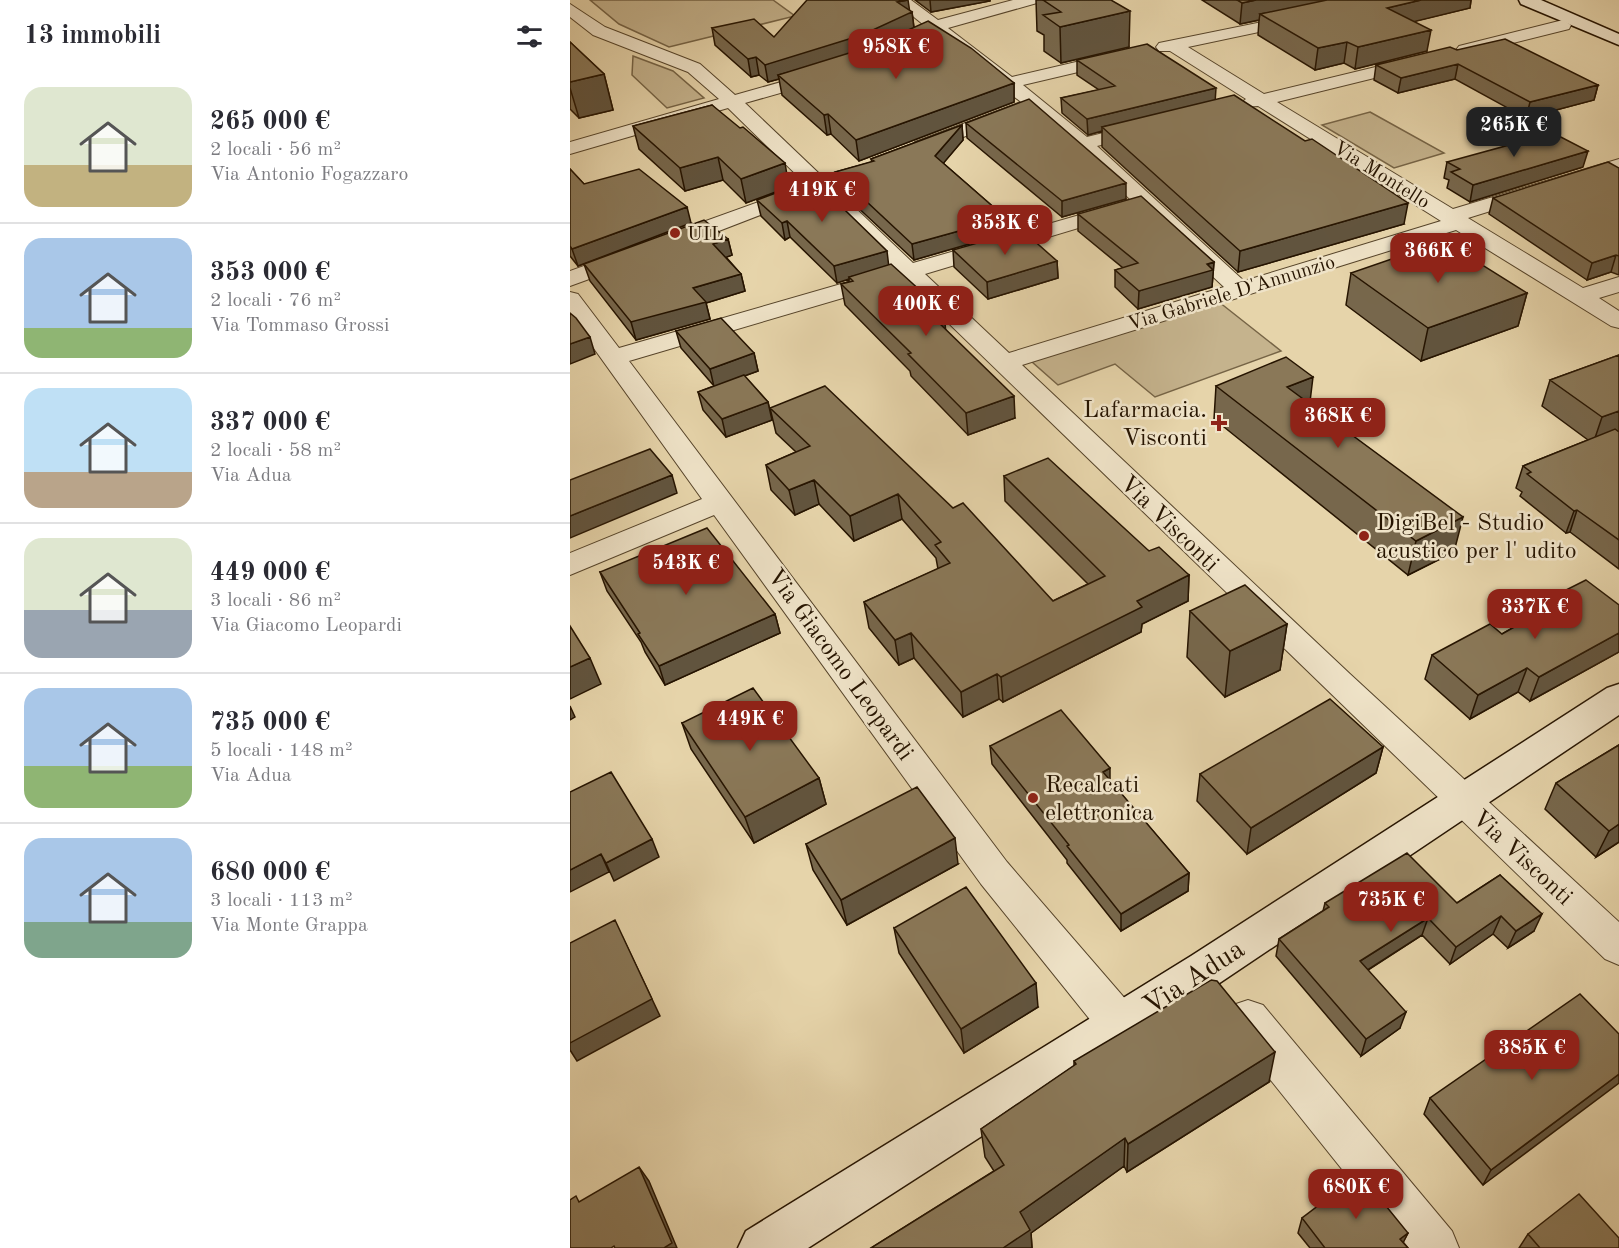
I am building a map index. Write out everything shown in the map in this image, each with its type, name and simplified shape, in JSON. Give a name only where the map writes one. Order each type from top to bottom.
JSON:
[{"type":"street","points":[[901,0],[1010,83],[1083,144],[1239,290]]},
{"type":"street","points":[[886,52],[936,27],[1031,0]]},
{"type":"street","points":[[1527,0],[1619,40]]},
{"type":"street","points":[[1539,0],[1619,34]]},
{"type":"street","name":"Via Visconti","points":[[570,9],[599,31],[694,68],[732,103],[829,181],[908,272],[1461,798],[1617,942]]},
{"type":"street","points":[[1010,83],[1145,51],[1174,47],[1322,15]]},
{"type":"street","points":[[1228,108],[1563,26]]},
{"type":"street","name":"Via Montello","points":[[1174,47],[1619,321]]},
{"type":"street","points":[[570,148],[732,103],[833,71]]},
{"type":"street","points":[[905,153],[1036,104]]},
{"type":"street","points":[[1083,144],[1162,124]]},
{"type":"street","name":"Via Gabriele D'Annunzio","points":[[1004,363],[1239,290],[1619,165]]},
{"type":"street","points":[[570,279],[829,181]]},
{"type":"street","points":[[615,357],[1145,202]]},
{"type":"street","points":[[1580,297],[1619,284]]},
{"type":"street","name":"Via Giacomo Leopardi","points":[[570,299],[722,501],[994,873],[1119,1023]]},
{"type":"street","points":[[570,565],[722,501]]},
{"type":"street","name":"Via Adua","points":[[763,1248],[1206,969],[1461,798],[1619,697]]},
{"type":"street","points":[[1206,969],[1435,1248]]},
{"type":"shaded area","points":[[590,0],[773,0],[795,16],[669,47],[619,24]]},
{"type":"shaded area","points":[[633,56],[673,71],[704,98],[667,108],[632,75]]},
{"type":"shaded area","points":[[1370,112],[1444,153],[1394,168],[1322,125]]},
{"type":"shaded area","points":[[1219,302],[1281,351],[1155,397],[1115,364],[1058,385],[1031,361]]},
{"type":"building","points":[[807,0],[908,0],[897,2],[912,12],[862,35],[765,65],[756,57],[748,59],[712,28],[754,19],[774,37]]},
{"type":"building","points":[[1043,0],[1111,0],[1130,11],[1060,27],[1043,15],[1061,12]]},
{"type":"building","points":[[1237,0],[1256,0],[1242,3]]},
{"type":"building","points":[[1327,0],[1421,0],[1387,8],[1431,30],[1358,47],[1347,42],[1318,48],[1260,14]]},
{"type":"building","points":[[928,21],[971,48],[1014,83],[856,140],[828,114],[824,115],[778,75],[875,45]]},
{"type":"building","points":[[1505,39],[1598,85],[1530,102],[1458,64],[1401,78],[1376,65],[1450,47],[1457,50]]},
{"type":"building","points":[[570,42],[604,74],[570,82]]},
{"type":"building","points":[[1147,44],[1216,88],[1087,119],[1061,98],[1115,86],[1077,60]]},
{"type":"building","points":[[1234,95],[1305,141],[1312,139],[1408,203],[1240,251],[1102,127]]},
{"type":"building","points":[[1029,99],[1126,183],[1062,201],[966,123]]},
{"type":"building","points":[[712,105],[740,128],[743,127],[785,163],[741,179],[718,157],[680,168],[633,126]]},
{"type":"building","points":[[962,125],[935,156],[1006,218],[912,244],[835,172],[874,161],[871,159]]},
{"type":"building","points":[[1553,133],[1588,151],[1473,185],[1451,172],[1460,169],[1447,162]]},
{"type":"building","points":[[1608,162],[1619,168],[1619,256],[1592,263],[1493,198]]},
{"type":"building","points":[[570,169],[584,184],[639,169],[687,207],[572,249],[570,246]]},
{"type":"building","points":[[813,179],[887,251],[834,266],[787,221],[782,223],[757,200]]},
{"type":"building","points":[[1141,196],[1214,262],[1207,264],[1213,270],[1139,291],[1115,270],[1138,263],[1078,214]]},
{"type":"building","points":[[704,220],[728,239],[713,244],[741,274],[693,288],[706,302],[631,322],[584,264]]},
{"type":"building","points":[[1022,230],[1057,261],[987,282],[953,250]]},
{"type":"building","points":[[1444,241],[1527,293],[1428,328],[1351,273]]},
{"type":"building","points":[[891,264],[944,312],[932,316],[1014,396],[966,413],[908,354],[911,353],[841,284],[853,281],[849,277]]},
{"type":"building","points":[[570,313],[576,318],[590,337],[570,344]]},
{"type":"building","points":[[721,318],[754,353],[710,369],[676,331]]},
{"type":"building","points":[[1619,355],[1619,411],[1602,417],[1550,380]]},
{"type":"building","points":[[1286,357],[1313,377],[1287,387],[1463,517],[1416,541],[1216,386]]},
{"type":"building","points":[[744,375],[768,402],[722,419],[698,392]]},
{"type":"building","points":[[825,386],[953,508],[963,503],[1053,601],[1105,576],[1004,476],[1048,458],[1149,551],[1159,547],[1189,575],[1137,601],[1142,607],[1001,677],[997,674],[961,692],[911,633],[895,640],[864,602],[950,563],[935,545],[941,542],[898,494],[850,516],[814,480],[789,490],[766,465],[810,446],[770,408]]},
{"type":"building","points":[[1615,429],[1619,432],[1619,540],[1577,510],[1574,511],[1527,474],[1531,472],[1523,466]]},
{"type":"building","points":[[650,449],[672,475],[570,516],[570,480]]},
{"type":"building","points":[[707,528],[775,614],[659,666],[600,572]]},
{"type":"building","points":[[1586,580],[1619,605],[1619,633],[1539,677],[1527,668],[1478,695],[1432,655],[1490,624],[1502,634],[1557,603],[1550,598]]},
{"type":"building","points":[[1245,585],[1287,624],[1230,651],[1190,611]]},
{"type":"building","points":[[570,626],[590,658],[570,667]]},
{"type":"building","points":[[753,688],[819,778],[745,817],[682,723]]},
{"type":"building","points":[[1330,699],[1383,747],[1251,828],[1200,774]]},
{"type":"building","points":[[1061,710],[1110,768],[1103,772],[1189,873],[1121,914],[990,746]]},
{"type":"building","points":[[1619,745],[1619,824],[1609,831],[1556,783]]},
{"type":"building","points":[[611,772],[652,839],[606,863],[601,854],[570,870],[570,792]]},
{"type":"building","points":[[917,787],[955,838],[841,900],[806,844]]},
{"type":"building","points":[[1407,853],[1457,903],[1500,875],[1542,914],[1516,931],[1501,916],[1456,947],[1428,918],[1360,961],[1406,1012],[1366,1039],[1279,939],[1329,907],[1325,903]]},
{"type":"building","points":[[966,887],[1036,983],[961,1029],[894,928]]},
{"type":"building","points":[[615,920],[652,999],[570,1043],[570,943]]},
{"type":"building","points":[[1211,980],[1217,981],[1275,1052],[1128,1144],[1125,1138],[1020,1212],[1030,1230],[1003,1248],[871,1248],[1004,1165],[981,1129],[1076,1064],[1074,1061]]},
{"type":"building","points":[[1580,994],[1619,1034],[1619,1074],[1491,1170],[1430,1098]]},
{"type":"building","points":[[639,1167],[672,1243],[664,1248],[615,1248],[614,1246],[611,1248],[570,1248],[570,1200],[576,1196],[579,1202]]},
{"type":"building","points":[[1360,1174],[1408,1233],[1400,1239],[1408,1248],[1325,1248],[1302,1218]]},
{"type":"building","points":[[1579,1194],[1619,1238],[1619,1248],[1540,1248],[1528,1234]]},
{"type":"place","name":"UIL","points":[[675,233]]},
{"type":"place","name":"Lafarmacia. Visconti","points":[[1219,423]]},
{"type":"place","name":"DigiBel - Studio acustico per l' udito","points":[[1364,536]]},
{"type":"place","name":"Recalcati elettronica","points":[[1033,798]]}]
